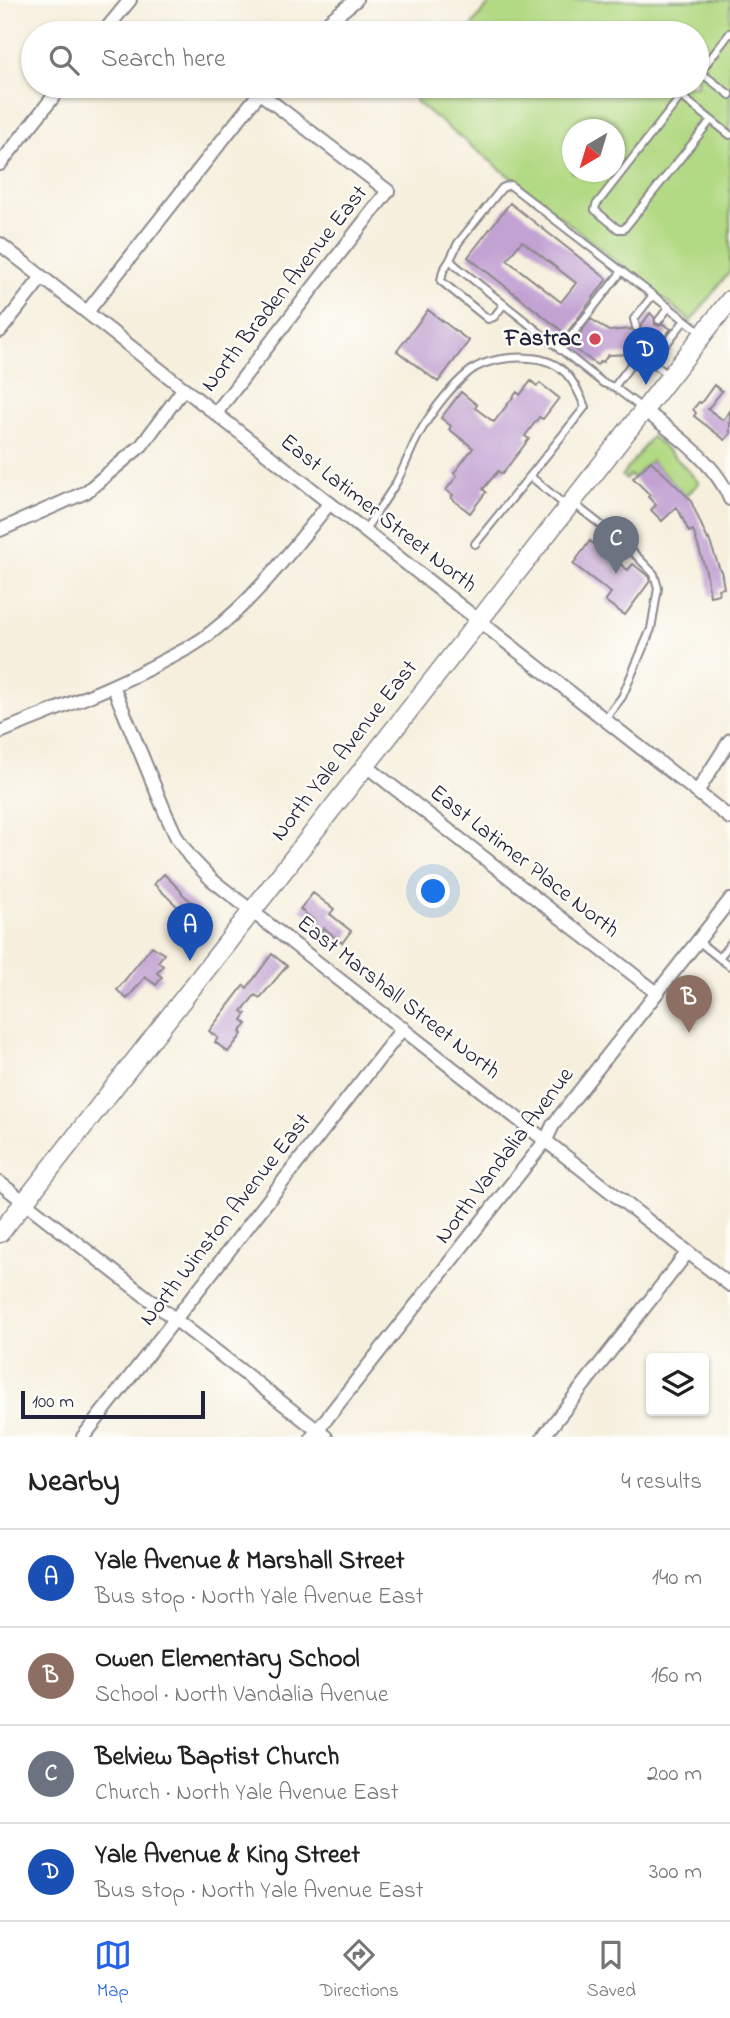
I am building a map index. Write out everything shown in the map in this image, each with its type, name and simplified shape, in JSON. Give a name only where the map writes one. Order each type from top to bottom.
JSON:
[{"type":"main road","name":"North Yale Avenue East","points":[[0,1233],[730,300]]},
{"type":"street","points":[[113,21],[130,0]]},
{"type":"street","points":[[329,21],[356,0]]},
{"type":"street","points":[[0,164],[52,98]]},
{"type":"street","points":[[87,312],[256,98]]},
{"type":"street","name":"North Braden Avenue East","points":[[216,413],[388,191],[274,98]]},
{"type":"street","name":"East Latimer Street North","points":[[0,244],[730,818]]},
{"type":"street","points":[[0,331],[42,278]]},
{"type":"street","name":"North Braden Avenue East","points":[[0,530],[86,492],[142,445],[184,388]]},
{"type":"street","points":[[644,410],[677,435],[708,465],[729,492]]},
{"type":"street","points":[[0,732],[151,669],[213,632],[253,594],[329,504]]},
{"type":"street","name":"East Marshall Street North","points":[[113,686],[177,838],[190,857],[212,880],[730,1286]]},
{"type":"street","points":[[697,792],[730,740]]},
{"type":"street","name":"East Latimer Place North","points":[[365,765],[657,993]]},
{"type":"street","name":"North Vandalia Avenue","points":[[319,1435],[545,1140],[553,1125],[730,900]]},
{"type":"street","name":"North Winston Avenue East","points":[[83,1437],[403,1028]]},
{"type":"street","points":[[0,1183],[319,1435]]},
{"type":"street","points":[[543,1437],[687,1252]]},
{"type":"lane","points":[[709,60],[730,33]]},
{"type":"lane","points":[[709,81],[730,95]]},
{"type":"lane","points":[[679,98],[596,205],[595,210],[618,229],[624,229],[711,120]]},
{"type":"lane","points":[[684,98],[730,135]]},
{"type":"lane","points":[[504,304],[494,317],[488,320],[441,281],[443,271],[458,243],[502,188],[510,185],[703,334]]},
{"type":"lane","points":[[450,260],[560,350],[644,410]]},
{"type":"lane","points":[[560,350],[622,271]]},
{"type":"lane","points":[[636,327],[634,319],[653,295]]},
{"type":"lane","points":[[659,320],[669,307]]},
{"type":"lane","points":[[652,362],[685,320]]},
{"type":"lane","points":[[614,387],[640,353],[670,377]]},
{"type":"lane","points":[[364,531],[395,484],[427,421],[470,370],[496,360],[526,357],[547,360],[560,366],[580,392],[585,407],[475,544]]},
{"type":"lane","points":[[530,476],[624,543],[654,574],[658,588],[651,629],[622,696],[605,720]]},
{"type":"lane","points":[[698,941],[730,966]]},
{"type":"lane","points":[[719,958],[730,944]]},
{"type":"green space","points":[[492,0],[730,0],[730,271],[691,321],[415,101],[417,98],[709,98],[709,21],[475,21]]},
{"type":"green space","points":[[652,436],[699,483],[686,496],[651,461],[633,478],[630,475],[626,479],[622,476]]},
{"type":"building","points":[[510,203],[607,279],[566,334],[468,257]],"holes":[[[522,241],[576,283],[561,302],[507,260]]]},
{"type":"building","points":[[428,310],[469,341],[438,382],[397,351]]},
{"type":"building","points":[[650,313],[655,324],[663,324],[671,329],[652,352],[638,348],[632,354],[608,355],[597,365],[574,348],[578,343],[574,341],[591,319],[609,331],[631,329],[637,333]]},
{"type":"building","points":[[531,381],[537,386],[540,383],[559,398],[543,419],[539,417],[525,436],[529,439],[502,474],[498,471],[483,489],[486,492],[470,513],[451,498],[453,495],[446,490],[457,476],[454,473],[473,448],[449,429],[451,426],[441,418],[461,392],[477,405],[475,408],[494,422],[517,392],[520,395]]},
{"type":"building","points":[[714,385],[722,391],[708,409],[723,420],[730,411],[730,434],[725,440],[694,416],[696,413],[693,409]]},
{"type":"building","points":[[651,461],[690,499],[721,570],[724,588],[718,589],[719,594],[710,596],[706,571],[693,530],[689,532],[677,507],[662,521],[651,510],[656,505],[648,497],[650,495],[633,478]]},
{"type":"building","points":[[590,541],[628,570],[633,564],[649,577],[650,581],[625,615],[605,601],[611,593],[573,564]]},
{"type":"building","points":[[164,874],[200,909],[182,932],[171,923],[181,910],[154,884]]},
{"type":"building","points":[[313,893],[334,909],[330,914],[351,931],[342,943],[324,928],[320,933],[311,926],[315,921],[300,909]]},
{"type":"building","points":[[152,946],[164,954],[158,962],[163,966],[157,973],[162,977],[156,985],[145,977],[127,999],[117,990]]},
{"type":"building","points":[[272,954],[287,966],[260,998],[255,995],[242,1011],[246,1014],[242,1020],[247,1024],[228,1052],[215,1042],[218,1038],[209,1031],[244,985],[247,988]]},
{"type":"place","name":"Fastrac","points":[[595,339]]},
{"type":"place","name":"Yale Avenue & King Street","points":[[646,385]]},
{"type":"place","name":"Belview Baptist Church","points":[[616,574]]},
{"type":"place","name":"Yale Avenue & Marshall Street","points":[[190,961]]},
{"type":"place","name":"Owen Elementary School","points":[[689,1033]]}]
